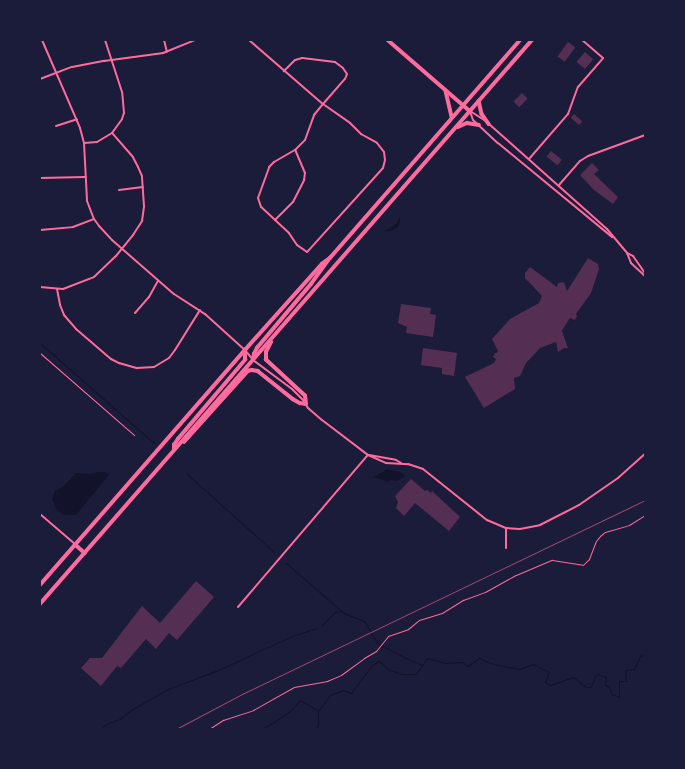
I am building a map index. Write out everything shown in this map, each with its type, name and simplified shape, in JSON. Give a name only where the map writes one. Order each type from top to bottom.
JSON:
[{"type":"main road","points":[[388,40],[470,111]]},
{"type":"main road","points":[[253,360],[257,348],[311,284],[330,258],[462,104],[520,40]]},
{"type":"main road","points":[[40,604],[532,40]]},
{"type":"main road","points":[[446,90],[452,116]]},
{"type":"main road","points":[[479,101],[482,114],[489,124]]},
{"type":"main road","points":[[455,129],[467,123],[479,125]]},
{"type":"main road","points":[[40,585],[245,350],[322,264],[330,258]]},
{"type":"main road","points":[[174,449],[178,448],[248,372],[252,370],[258,371],[300,404],[306,404],[305,396],[266,360],[266,352],[273,338]]},
{"type":"main road","points":[[174,449],[174,445],[178,439],[245,360],[245,350]]},
{"type":"main road","points":[[76,545],[85,553]]},
{"type":"street","points":[[42,40],[77,120],[84,143],[85,177],[88,201],[94,219],[103,231],[158,281],[174,294],[200,310],[245,350],[253,360],[292,390],[322,420],[368,455],[386,463],[402,463],[416,466],[430,473],[476,512],[493,524],[506,528],[520,529],[532,528],[579,505],[618,478],[645,454]]},
{"type":"street","points":[[84,143],[97,142],[112,133],[122,119],[124,106],[105,40]]},
{"type":"street","points":[[164,40],[167,52]]},
{"type":"street","points":[[40,79],[72,67],[167,52],[195,40]]},
{"type":"street","points":[[249,40],[284,71],[323,104],[350,123],[361,134],[382,147],[385,159],[383,168],[309,252],[305,252],[297,245],[289,233],[261,207],[258,198],[261,187],[272,164],[295,150],[306,140],[314,115],[323,104],[346,78],[346,70],[335,62],[300,58],[295,60],[284,71]]},
{"type":"street","points":[[529,159],[568,114],[578,87],[603,58],[582,40]]},
{"type":"street","points":[[470,111],[478,115],[489,124],[559,185],[607,229],[613,238]]},
{"type":"street","points":[[470,111],[474,120],[523,165],[613,238],[627,253],[633,256],[645,275]]},
{"type":"street","points":[[56,126],[77,120]]},
{"type":"street","points":[[40,288],[57,289],[72,287],[94,277],[109,265],[142,221],[144,206],[142,176],[133,157],[112,133]]},
{"type":"street","points":[[559,185],[585,157],[645,135]]},
{"type":"street","points":[[275,220],[293,202],[304,180],[305,172],[295,150]]},
{"type":"street","points":[[40,178],[85,177]]},
{"type":"street","points":[[119,190],[143,187]]},
{"type":"street","points":[[40,230],[73,227],[94,219]]},
{"type":"street","points":[[627,253],[628,259],[645,275]]},
{"type":"street","points":[[135,313],[149,296],[158,281]]},
{"type":"street","points":[[57,289],[60,305],[64,315],[76,329],[111,358],[128,367],[154,367],[169,358],[176,350],[200,310]]},
{"type":"street","points":[[368,455],[396,460],[402,463]]},
{"type":"street","points":[[238,607],[368,455]]},
{"type":"street","points":[[40,514],[76,545]]},
{"type":"street","points":[[506,528],[506,548]]},
{"type":"path","points":[[40,352],[134,434]]},
{"type":"path","points":[[209,729],[223,720],[253,710],[294,687],[334,678],[378,650],[388,636],[408,629],[419,620],[442,613],[463,600],[485,592],[510,578],[548,561],[557,560],[583,565],[589,559],[596,541],[600,536],[606,532],[629,525],[645,514]]},
{"type":"shaded area","points":[[400,217],[400,222],[397,228],[391,231],[385,231],[396,224]]},
{"type":"shaded area","points":[[388,469],[402,473],[405,476],[397,481],[390,480],[388,482],[374,477]]},
{"type":"shaded area","points":[[105,472],[109,475],[76,515],[64,515],[57,510],[52,499],[55,491],[63,487],[76,473],[91,474]]},
{"type":"building","points":[[568,42],[575,47],[565,62],[557,57]]},
{"type":"building","points":[[585,52],[593,59],[585,69],[576,62]]},
{"type":"building","points":[[522,93],[528,99],[519,107],[514,101]]},
{"type":"building","points":[[574,114],[582,121],[579,125],[571,118]]},
{"type":"building","points":[[551,151],[562,160],[557,165],[547,156]]},
{"type":"building","points":[[592,163],[599,170],[594,174],[618,197],[613,204],[594,190],[580,175]]},
{"type":"building","points":[[588,258],[598,264],[599,269],[591,293],[576,314],[577,316],[575,320],[570,318],[561,332],[562,331],[568,348],[564,348],[558,352],[556,342],[540,348],[526,363],[520,376],[514,378],[515,389],[484,408],[465,377],[494,363],[496,359],[493,357],[498,351],[492,339],[510,319],[539,303],[542,296],[525,278],[525,273],[530,267],[557,287],[558,283],[564,282],[567,291]]},
{"type":"building","points":[[401,304],[431,308],[430,314],[436,315],[433,337],[406,333],[407,327],[398,323]]},
{"type":"building","points":[[423,348],[457,353],[454,376],[442,374],[442,368],[421,365]]},
{"type":"building","points":[[411,479],[425,491],[427,490],[431,493],[432,491],[460,517],[449,531],[415,503],[404,516],[396,508],[398,502],[395,496]]},
{"type":"building","points":[[196,581],[214,597],[177,640],[169,633],[156,649],[146,639],[121,668],[117,666],[101,686],[81,668],[90,658],[102,658],[142,606],[160,623]]},
{"type":"waterway","points":[[40,343],[154,443]]},
{"type":"waterway","points":[[187,474],[274,552]]},
{"type":"waterway","points":[[286,563],[344,613],[364,621],[377,643],[405,658],[421,664]]},
{"type":"waterway","points":[[322,625],[335,612],[342,611]]},
{"type":"waterway","points":[[101,729],[106,724],[120,719],[131,710],[168,689],[216,671],[292,636],[316,628]]},
{"type":"waterway","points":[[260,729],[268,726],[290,711],[300,700],[318,711],[330,695],[343,690],[351,693],[372,665],[379,661],[389,670],[402,674],[416,674],[427,658],[446,663],[462,662],[468,666],[479,658],[493,664],[519,669],[533,664],[549,672],[545,682],[550,685],[573,677],[586,687],[591,687],[595,676],[598,674],[606,677],[605,685],[609,687],[612,694],[619,697],[619,681],[626,681],[625,670],[634,669],[640,656],[645,655]]},
{"type":"waterway","points":[[315,729],[318,725],[318,711]]},
{"type":"railway","points":[[176,729],[242,694],[645,500]]}]
